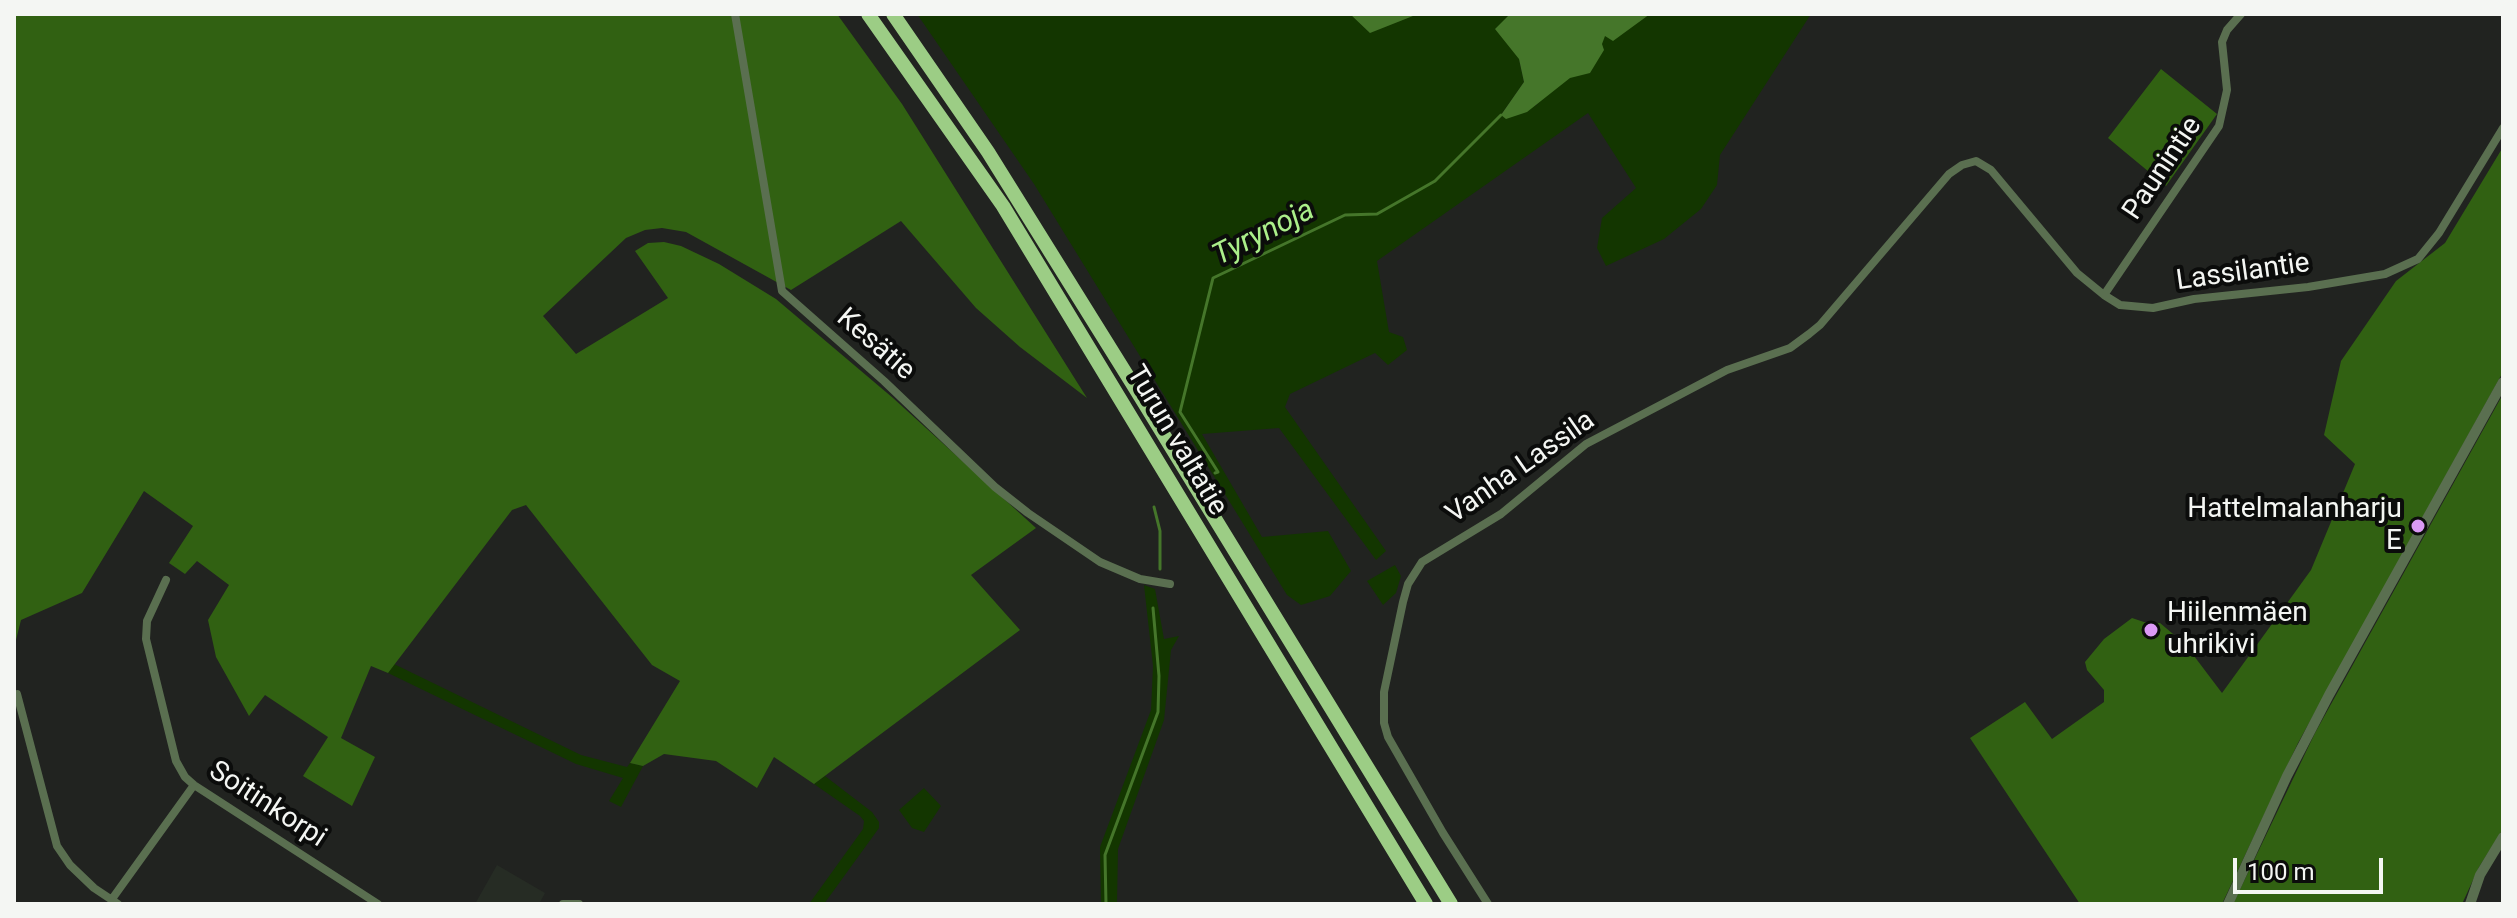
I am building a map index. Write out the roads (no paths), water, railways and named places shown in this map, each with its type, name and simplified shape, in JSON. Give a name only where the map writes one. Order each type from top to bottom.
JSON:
[{"type":"highway","name":"Turun valtatie","points":[[868,14],[1003,206],[1426,904]]},
{"type":"highway","name":"Turun valtatie","points":[[893,14],[988,152],[1095,322],[1451,904]]},
{"type":"street","name":"Kesätie","points":[[735,14],[782,291],[884,381],[995,487],[1028,513],[1100,562],[1140,579],[1170,584]]},
{"type":"street","name":"Paunintie","points":[[2104,295],[2219,126],[2224,115],[2227,90],[2224,35],[2241,14]]},
{"type":"street","name":"Lassilantie","points":[[1976,161],[1991,170],[2077,273],[2104,295],[2120,305],[2158,307],[2194,299],[2308,287],[2385,274],[2418,259],[2439,233],[2503,128]]},
{"type":"street","name":"Vanha Lassila","points":[[1488,904],[1435,819],[1388,737],[1384,723],[1384,692],[1403,602],[1414,573],[1432,554],[1501,514],[1586,444],[1727,370],[1790,348],[1809,334],[1949,174],[1962,165],[1976,161]]},
{"type":"street","points":[[2228,904],[2287,776],[2329,695],[2503,382]]},
{"type":"street","name":"Soitinkorpi","points":[[166,580],[147,621],[146,639],[176,761],[185,777],[374,903]]},
{"type":"street","points":[[17,694],[57,846],[70,865],[94,888],[115,902],[194,785]]},
{"type":"street","points":[[2470,904],[2480,875],[2503,837]]},
{"type":"street","points":[[563,904],[579,904]]},
{"type":"waterway","name":"Tyrynoja","points":[[1215,473],[1218,472],[1180,412],[1213,278],[1345,215],[1377,214],[1435,181],[1501,115]]},
{"type":"waterway","points":[[1154,507],[1160,531],[1160,569]]},
{"type":"waterway","name":"Tyrynoja","points":[[1106,904],[1105,855],[1158,712],[1159,676],[1153,608]]},
{"type":"place","name":"Hattelmalanharju E","points":[[2418,526]]},
{"type":"place","name":"Hiilenmäen uhrikivi","points":[[2151,630]]}]
